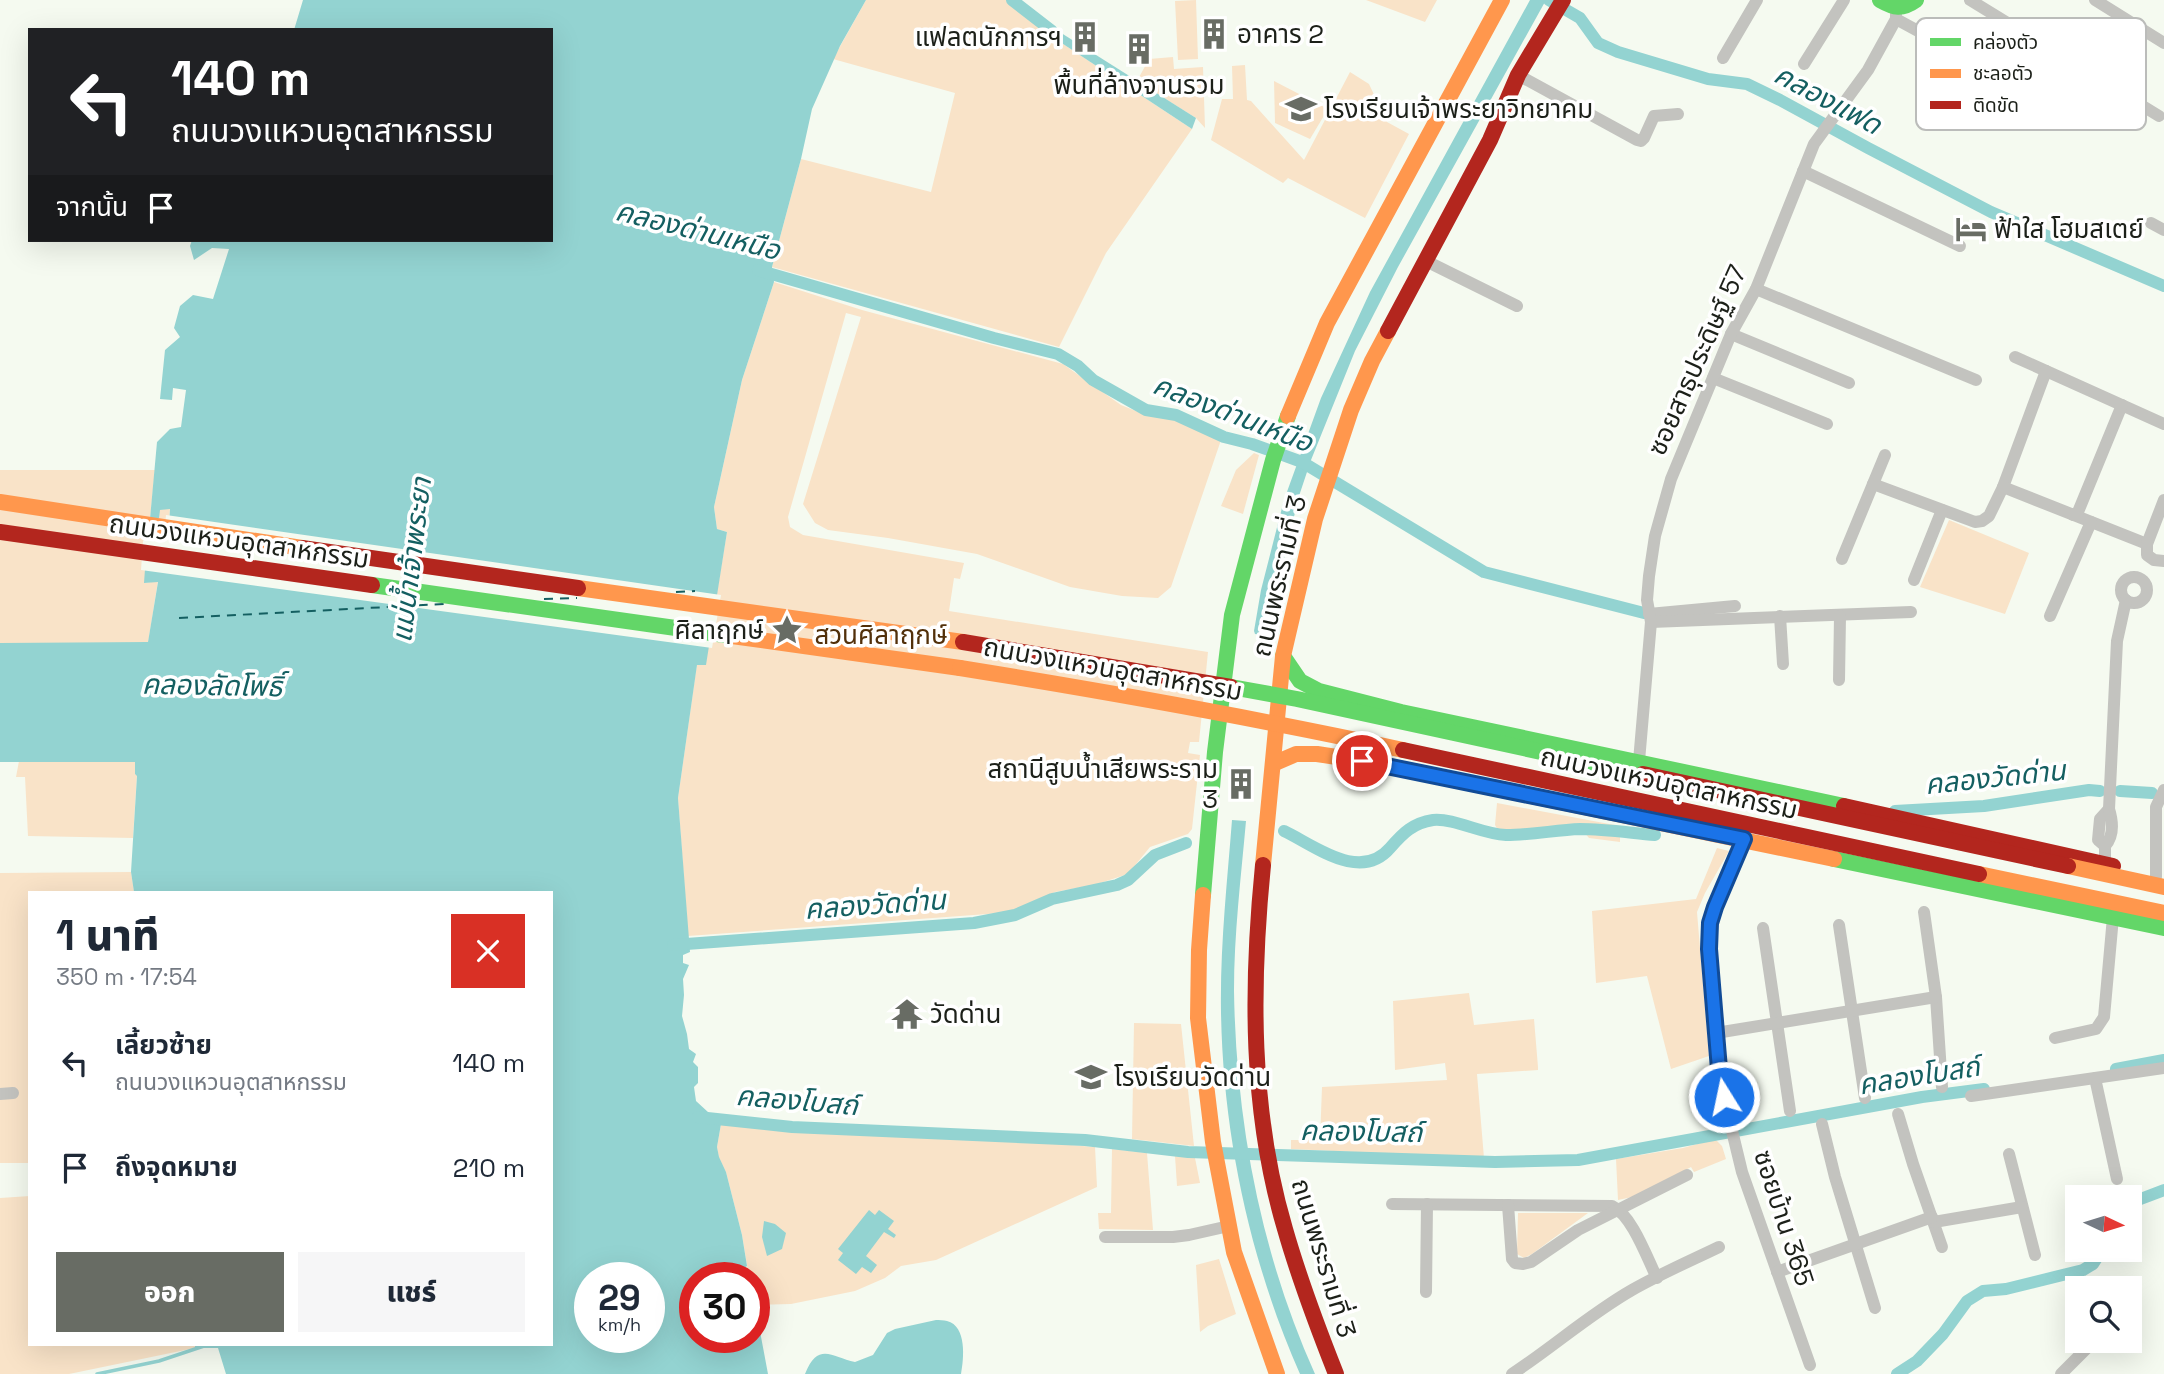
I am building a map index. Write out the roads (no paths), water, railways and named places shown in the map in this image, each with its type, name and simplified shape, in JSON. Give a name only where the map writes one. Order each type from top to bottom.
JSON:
[{"type":"main road","name":"ถนนพระรามที่ 3","points":[[1277,1374],[1234,1252],[1213,1142],[1198,1018],[1199,950],[1215,752],[1231,615],[1273,460],[1327,323],[1502,0]]},
{"type":"main road","name":"ถนนพระรามที่ 3","points":[[1336,1374],[1284,1227],[1266,1143],[1257,1053],[1256,938],[1283,656],[1306,555],[1351,410],[1372,361],[1490,139],[1518,75],[1563,0]]},
{"type":"main road","points":[[1880,0],[1896,14],[1916,0]]},
{"type":"main road","name":"ถนนวงแหวนอุตสาหกรรม","points":[[0,497],[37,507],[469,573],[963,642],[1150,672],[1322,704],[2161,881]]},
{"type":"main road","name":"ถนนวงแหวนอุตสาหกรรม","points":[[0,532],[960,668],[1136,696],[1293,726],[2164,913]]},
{"type":"main road","points":[[0,538],[37,537]]},
{"type":"main road","name":"ถนนวงแหวนอุตสาหกรรม","points":[[1283,656],[1300,681],[1319,691],[1401,712],[1639,761],[2113,866],[2161,881]]},
{"type":"main road","points":[[1394,767],[1378,757],[1373,745],[1374,727],[1384,717],[1401,712]]},
{"type":"main road","name":"ถนนวงแหวนอุตสาหกรรม","points":[[1273,764],[1296,754],[1317,754],[1394,767],[2164,928]]},
{"type":"main road","points":[[2113,866],[2137,879],[2137,898],[2133,910],[2128,915],[2113,917]]},
{"type":"street","points":[[1723,58],[1757,0]]},
{"type":"street","points":[[1804,64],[1844,0]]},
{"type":"street","points":[[1970,0],[1999,18]]},
{"type":"street","points":[[2095,0],[2124,18]]},
{"type":"street","points":[[1896,14],[1916,26]]},
{"type":"street","name":"ซอยสาธุประดิษฐ์ 57","points":[[1639,761],[1650,618],[1647,600],[1649,576],[1655,536],[1671,480],[1731,334],[1756,289],[1814,144],[1868,70],[1896,14]]},
{"type":"street","points":[[2146,32],[2164,43]]},
{"type":"street","points":[[1518,75],[1637,140],[1642,141],[1654,116],[1678,114]]},
{"type":"street","points":[[2146,108],[2159,116]]},
{"type":"street","points":[[1803,171],[1960,246]]},
{"type":"street","points":[[2151,223],[2164,230]]},
{"type":"street","points":[[1426,261],[1517,306]]},
{"type":"street","points":[[1756,289],[1976,380]]},
{"type":"street","points":[[1731,334],[1849,383]]},
{"type":"street","points":[[2015,358],[2164,424]]},
{"type":"street","points":[[1873,484],[1975,522],[1982,521],[1989,516],[2003,487],[2046,371]]},
{"type":"street","points":[[1713,378],[1827,424]]},
{"type":"street","points":[[2073,515],[2078,512],[2122,405]]},
{"type":"street","points":[[1842,559],[1885,455]]},
{"type":"street","points":[[2003,487],[2091,522],[2147,550],[2154,560],[2164,561]]},
{"type":"street","points":[[0,497],[18,496]]},
{"type":"street","points":[[2137,577],[2164,500]]},
{"type":"street","points":[[1914,580],[1942,510]]},
{"type":"street","points":[[2050,617],[2091,522]]},
{"type":"street","points":[[2137,577],[2146,585],[2146,593],[2138,602],[2126,600],[2121,593],[2122,584],[2128,578],[2137,577]]},
{"type":"street","points":[[2113,866],[2105,846],[2098,840],[2100,819],[2109,809],[2117,641],[2126,600]]},
{"type":"street","points":[[1650,618],[1735,606]]},
{"type":"street","points":[[1650,618],[1840,616],[1911,612]]},
{"type":"street","points":[[1780,616],[1783,664]]},
{"type":"street","points":[[1839,680],[1840,616]]},
{"type":"street","points":[[2161,881],[2156,807],[2164,790]]},
{"type":"street","name":"ซอยบ้าน 365","points":[[1744,839],[1710,923],[1709,949],[1720,1081],[1742,1172],[1810,1365]]},
{"type":"street","points":[[1924,912],[1936,997],[1942,1087]]},
{"type":"street","points":[[2055,1038],[2096,1028],[2104,1017],[2113,917]]},
{"type":"street","points":[[1839,925],[1865,1098]]},
{"type":"street","points":[[1763,928],[1790,1111]]},
{"type":"street","points":[[1716,1033],[1936,997]]},
{"type":"street","points":[[1971,1096],[2164,1068]]},
{"type":"street","points":[[2095,1078],[2117,1179]]},
{"type":"street","points":[[1898,1114],[1941,1247]]},
{"type":"street","points":[[1822,1124],[1854,1243],[1875,1308]]},
{"type":"street","points":[[2009,1154],[2035,1255]]},
{"type":"street","points":[[1508,1205],[1511,1259],[1515,1264],[1523,1264],[1540,1257],[1578,1230],[1687,1175]]},
{"type":"street","points":[[1392,1204],[1612,1206],[1620,1209],[1628,1220],[1657,1278]]},
{"type":"street","points":[[1426,1292],[1427,1204]]},
{"type":"street","points":[[1777,1272],[1854,1243],[1933,1219],[2022,1207]]},
{"type":"street","points":[[1105,1237],[1189,1236],[1229,1226]]},
{"type":"street","points":[[1512,1374],[1632,1290],[1719,1247]]},
{"type":"street","points":[[1530,1362],[1545,1362],[1604,1317]]},
{"type":"street","points":[[2060,1374],[2082,1353]]},
{"type":"water","points":[[303,0],[866,0],[840,46],[812,109],[772,267],[774,282],[742,380],[714,507],[717,529],[727,532],[706,665],[697,665],[678,798],[690,952],[683,955],[683,963],[689,965],[683,979],[682,1016],[689,1049],[696,1054],[693,1062],[698,1067],[698,1083],[694,1087],[696,1101],[721,1124],[717,1147],[726,1172],[746,1262],[679,1262],[679,1353],[764,1353],[768,1374],[226,1374],[218,1348],[195,1348],[553,1346],[553,891],[134,891],[131,872],[137,776],[135,762],[0,762],[0,643],[148,642],[158,582],[144,583],[147,541],[168,539],[170,509],[160,510],[159,518],[150,519],[157,442],[170,429],[181,427],[186,390],[173,388],[172,400],[160,399],[165,350],[180,337],[174,328],[180,306],[193,295],[213,299],[229,249],[212,248],[194,260],[191,242],[553,242],[553,28],[295,28]]},
{"type":"water","points":[[1530,0],[1546,0],[1398,267],[1355,351],[1299,496],[1266,633],[1255,634],[1261,590],[1284,500],[1321,398],[1370,292]]},
{"type":"water","points":[[1039,19],[1196,118],[1192,129],[1054,38],[1036,24]]},
{"type":"water","points":[[1232,820],[1246,821],[1236,927],[1234,991],[1246,1139],[1266,1235],[1296,1329],[1315,1374],[1300,1374],[1267,1287],[1242,1197],[1227,1105],[1221,988]]},
{"type":"water","points":[[869,1210],[875,1215],[879,1210],[894,1221],[888,1229],[896,1235],[894,1238],[884,1232],[866,1256],[877,1265],[871,1273],[862,1267],[856,1274],[838,1260],[843,1253],[838,1249]]},
{"type":"water","points":[[764,1221],[775,1224],[786,1233],[782,1249],[767,1256],[762,1237]]},
{"type":"water","points":[[936,1320],[947,1321],[958,1329],[963,1344],[961,1374],[805,1374],[820,1354],[855,1362],[873,1355],[887,1333]]},
{"type":"waterway","points":[[1012,0],[1052,31]]},
{"type":"waterway","name":"คลองแฟด","points":[[1549,0],[1580,18],[1598,43],[1618,52],[1708,79],[1747,84],[1991,212],[2164,286]]},
{"type":"waterway","name":"คลองด่านเหนือ","points":[[758,270],[1058,354],[1078,366],[1093,380],[1146,410],[1176,415],[1224,437],[1302,462],[1484,572],[1644,613]]},
{"type":"waterway","name":"คลองวัดด่าน","points":[[1895,811],[1984,806],[2089,790],[2100,791]]},
{"type":"waterway","name":"คลองวัดด่าน","points":[[2120,791],[2152,793]]},
{"type":"waterway","name":"คลองวัดด่าน","points":[[1284,831],[1323,852],[1351,862],[1378,858],[1414,826],[1433,820],[1450,821],[1506,835],[1580,829],[1655,835]]},
{"type":"waterway","name":"คลองวัดด่าน","points":[[673,945],[974,923],[1015,915],[1052,899],[1117,885],[1128,880],[1155,855],[1186,843]]},
{"type":"waterway","name":"คลองโบสถ์","points":[[2116,1069],[2164,1060]]},
{"type":"waterway","name":"คลองโบสถ์","points":[[698,1117],[792,1127],[1085,1140],[1188,1152],[1495,1162],[1578,1160],[1922,1097],[1984,1089]]},
{"type":"waterway","points":[[2142,1198],[2164,1190]]},
{"type":"waterway","points":[[1897,1374],[1917,1361],[1943,1334],[1967,1301],[1983,1291],[2006,1289],[2083,1270],[2094,1262]]},
{"type":"waterway","points":[[97,1374],[159,1361],[204,1346]]},
{"type":"place","name":"อาคาร 2","points":[[1214,34]]},
{"type":"place","name":"แฟลตนักการฯ","points":[[1085,37]]},
{"type":"place","name":"พื้นที่ล้างจานรวม","points":[[1139,49]]},
{"type":"place","name":"โรงเรียนเจ้าพระยาวิทยาคม","points":[[1301,109]]},
{"type":"place","name":"ฟ้าใส โฮมสเตย์","points":[[1971,229]]},
{"type":"place","name":"ศิลาฤกษ์","points":[[787,630]]},
{"type":"place","name":"สถานีสูบน้ำเสียพระราม 3","points":[[1241,784]]},
{"type":"place","name":"วัดด่าน","points":[[907,1014]]},
{"type":"place","name":"โรงเรียนวัดด่าน","points":[[1091,1077]]},
{"type":"water label","name":"แม่น้ำเจ้าพระยา","points":[[411,560]]},
{"type":"water label","name":"คลองลัดโพธิ์","points":[[212,685]]},
{"type":"park label","name":"สวนศิลาฤกษ์","points":[[881,635]]}]
